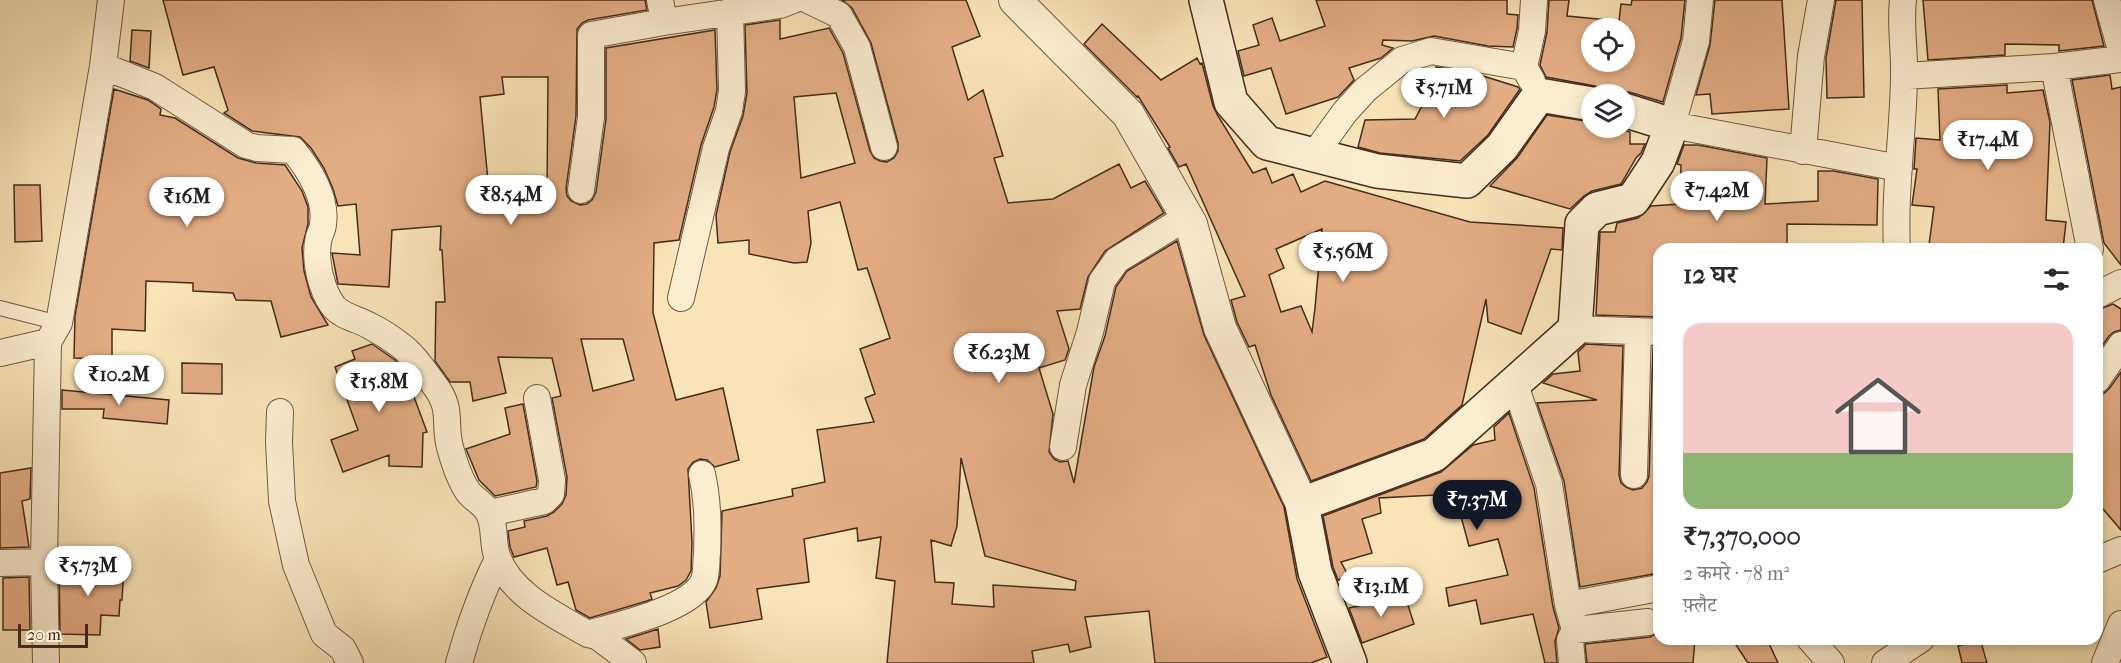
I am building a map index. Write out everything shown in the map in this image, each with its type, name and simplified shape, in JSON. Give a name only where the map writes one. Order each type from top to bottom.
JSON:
[{"type":"main road","points":[[1206,0],[1231,102],[1266,143],[1314,156],[1377,171],[1467,181],[1502,147],[1532,81],[1581,100]]},
{"type":"main road","points":[[1350,663],[1315,572],[1302,504],[1434,455],[1575,329],[1582,224],[1597,210],[1633,200],[1658,162],[1672,125],[1635,113]]},
{"type":"street","points":[[46,663],[44,562],[53,332],[103,66],[111,0]]},
{"type":"street","points":[[582,190],[591,117],[591,35],[662,11],[730,11],[780,5],[793,0]]},
{"type":"street","points":[[808,0],[839,15],[857,47],[884,147]]},
{"type":"street","points":[[1314,156],[1352,105],[1374,82],[1402,60],[1431,51],[1532,81],[1534,0]]},
{"type":"street","points":[[1700,0],[1696,41],[1672,125],[1899,168]]},
{"type":"street","points":[[1803,151],[1811,56],[1821,0]]},
{"type":"street","points":[[1898,243],[1904,76],[1900,22],[1903,0]]},
{"type":"street","points":[[2107,0],[2121,50]]},
{"type":"street","points":[[1021,2],[1128,114],[1191,224],[1220,328],[1302,504]]},
{"type":"street","points":[[681,298],[716,148],[729,111],[732,91],[730,11]]},
{"type":"street","points":[[1904,76],[2054,67],[2121,59]]},
{"type":"street","points":[[103,66],[155,87],[246,145],[256,148],[293,150],[301,159],[318,190],[321,203],[323,224],[317,254],[323,287],[333,307],[402,346],[443,396],[446,405],[448,441],[459,476],[469,493],[490,513],[493,545],[507,577],[540,607],[588,634],[597,636],[633,663]]},
{"type":"street","points":[[2054,67],[2089,243]]},
{"type":"street","points":[[1063,447],[1073,385],[1102,281],[1117,260],[1187,217]]},
{"type":"street","points":[[1575,329],[1648,332],[1634,475]]},
{"type":"street","points":[[0,353],[53,332]]},
{"type":"street","points":[[2103,371],[2121,345]]},
{"type":"street","points":[[1514,382],[1549,484],[1568,605],[1575,630],[1570,640],[1572,663]]},
{"type":"street","points":[[490,513],[544,501],[551,494],[552,480],[537,398]]},
{"type":"street","points":[[280,412],[282,501],[296,565],[324,634],[343,650],[350,663]]},
{"type":"street","points":[[588,634],[651,616],[681,602],[704,582],[708,510],[702,474]]},
{"type":"street","points":[[2103,558],[2121,550]]},
{"type":"street","points":[[459,663],[474,613],[498,560]]},
{"type":"street","points":[[0,563],[44,562]]},
{"type":"street","points":[[1568,605],[1653,589]]},
{"type":"street","points":[[1575,630],[1648,622]]},
{"type":"street","points":[[2112,653],[2121,624]]},
{"type":"street","points":[[1815,645],[1831,663]]},
{"type":"street","points":[[1885,663],[1912,645]]},
{"type":"lane","points":[[0,308],[53,332]]},
{"type":"building","points":[[163,0],[645,0],[647,10],[588,20],[577,29],[576,116],[566,189],[571,201],[580,205],[592,200],[596,192],[606,119],[606,48],[715,30],[717,90],[714,107],[701,145],[679,240],[654,243],[653,313],[676,400],[723,388],[739,460],[715,467],[707,460],[700,459],[693,462],[688,469],[692,542],[691,571],[686,580],[678,586],[650,593],[652,599],[647,601],[590,618],[576,610],[568,582],[557,585],[547,548],[514,557],[508,531],[525,527],[524,521],[547,516],[554,512],[562,504],[566,495],[567,477],[552,398],[561,396],[552,358],[498,357],[506,393],[473,401],[470,382],[450,382],[435,361],[436,302],[445,302],[442,250],[440,250],[441,226],[392,230],[389,287],[338,284],[332,253],[360,255],[356,204],[338,206],[324,168],[311,148],[300,137],[252,131],[224,113],[228,110],[214,67],[183,75]],"holes":[[[502,77],[548,77],[547,192],[489,191],[480,97],[504,94]],[[581,339],[623,339],[634,380],[593,391]]]},
{"type":"building","points":[[842,0],[966,0],[980,36],[952,47],[968,100],[983,90],[1003,156],[994,158],[1008,203],[1053,199],[1119,164],[1131,188],[1145,181],[1164,213],[1105,251],[1088,277],[1080,309],[1057,311],[1069,349],[1065,360],[1039,368],[1053,414],[1049,452],[1054,459],[1060,462],[1068,461],[1074,483],[1094,367],[1105,336],[1116,287],[1127,271],[1177,241],[1204,335],[1284,507],[1297,579],[1327,657],[1311,663],[1155,663],[1149,611],[1085,617],[1091,647],[1070,652],[1068,644],[1032,651],[1034,663],[887,663],[895,581],[876,578],[881,537],[858,541],[857,528],[804,539],[809,582],[757,589],[762,619],[710,628],[706,602],[716,588],[720,576],[722,511],[793,496],[792,489],[825,482],[817,430],[874,422],[865,398],[875,394],[860,349],[890,338],[867,268],[858,270],[840,202],[808,211],[811,243],[807,262],[794,263],[749,254],[749,240],[718,243],[716,215],[730,152],[743,116],[747,93],[745,25],[780,20],[780,39],[829,28],[843,53],[870,151],[874,158],[880,161],[887,162],[894,158],[898,151],[898,143],[871,43],[852,8]],"holes":[[[836,93],[855,163],[801,178],[794,97]],[[961,458],[985,556],[1076,581],[1075,590],[993,585],[994,607],[952,604],[954,583],[935,582],[931,540],[951,546],[957,526]]]},
{"type":"building","points":[[1316,0],[1507,0],[1507,14],[1518,15],[1517,29],[1513,47],[1488,46],[1434,36],[1412,41],[1383,40],[1382,45],[1393,48],[1381,58],[1349,68],[1354,80],[1338,97],[1286,114],[1271,68],[1244,76],[1238,51],[1259,45],[1253,25],[1272,18],[1280,41],[1325,26]]},
{"type":"building","points":[[1549,0],[1569,0],[1567,16],[1588,18],[1581,18],[1581,72],[1635,72],[1635,18],[1619,18],[1621,4],[1631,5],[1632,0],[1685,0],[1681,38],[1663,102],[1635,94],[1635,84],[1584,84],[1546,77],[1540,65],[1547,32]]},
{"type":"building","points":[[1715,0],[1782,0],[1789,109],[1712,114],[1710,94],[1696,95],[1710,45]]},
{"type":"building","points":[[1836,0],[1862,0],[1864,97],[1827,98],[1826,58]]},
{"type":"building","points":[[1923,0],[2092,0],[2104,46],[2059,51],[2059,45],[2005,44],[2005,55],[1928,60]]},
{"type":"building","points":[[1102,24],[1161,80],[1197,58],[1200,64],[1202,63],[1213,106],[1218,116],[1253,173],[1266,168],[1272,183],[1293,174],[1301,192],[1325,181],[1470,222],[1563,228],[1562,250],[1551,249],[1521,334],[1488,322],[1486,299],[1462,405],[1424,439],[1311,481],[1271,395],[1255,345],[1249,347],[1237,322],[1231,300],[1245,296],[1186,164],[1179,167],[1168,148],[1170,147],[1138,96],[1084,44]],"holes":[[[1322,229],[1312,332],[1301,306],[1281,312],[1269,275],[1284,268],[1276,249]]]},
{"type":"building","points":[[132,30],[151,31],[149,68],[130,61]]},
{"type":"building","points":[[1436,67],[1477,74],[1520,89],[1488,135],[1460,161],[1380,153],[1358,147],[1365,120],[1415,119],[1432,87]]},
{"type":"building","points":[[2110,75],[2112,89],[2121,87],[2121,265],[2104,243],[2072,80]]},
{"type":"building","points":[[2007,85],[2007,93],[2043,90],[2050,122],[2046,220],[2066,222],[2064,243],[1929,243],[1934,207],[1912,205],[1917,169],[1914,169],[1916,138],[1940,140],[1938,89]]},
{"type":"building","points":[[114,89],[148,100],[161,109],[160,115],[175,118],[238,158],[256,163],[285,165],[302,191],[308,207],[308,224],[302,248],[304,271],[311,297],[328,325],[281,337],[271,301],[236,300],[233,293],[193,291],[193,283],[146,281],[145,331],[112,329],[112,359],[74,358],[75,316]]},
{"type":"building","points":[[1547,115],[1581,120],[1581,138],[1630,138],[1630,144],[1645,144],[1621,184],[1592,191],[1570,209],[1490,186],[1517,158]]},
{"type":"building","points":[[1684,145],[1698,145],[1767,158],[1765,204],[1818,201],[1818,171],[1834,171],[1878,179],[1877,225],[1787,224],[1787,243],[1653,243],[1653,317],[1596,315],[1600,232],[1615,232],[1617,223],[1638,218],[1651,206],[1680,204],[1681,165],[1677,164]]},
{"type":"building","points":[[14,185],[40,185],[42,241],[15,242]]},
{"type":"building","points":[[2113,304],[2121,309],[2121,330],[2109,336],[2103,344],[2103,308]]},
{"type":"building","points":[[372,344],[395,360],[404,370],[427,432],[423,433],[422,467],[389,466],[389,455],[343,472],[331,440],[358,430],[335,367],[355,359],[352,351]]},
{"type":"building","points":[[1586,344],[1623,346],[1619,475],[1621,483],[1633,490],[1642,488],[1649,476],[1653,347],[1653,574],[1580,587],[1564,481],[1537,403],[1597,400],[1543,383],[1553,374],[1580,371],[1578,352]]},
{"type":"building","points":[[182,363],[222,364],[222,394],[182,393]]},
{"type":"building","points":[[2121,372],[2121,530],[2103,509],[2103,393],[2109,389]]},
{"type":"building","points":[[62,390],[169,400],[167,424],[103,418],[104,409],[62,409]]},
{"type":"building","points":[[523,404],[537,481],[536,487],[495,496],[479,480],[466,449],[510,434],[505,408]]},
{"type":"building","points":[[1509,413],[1534,488],[1553,607],[1559,628],[1555,641],[1557,663],[1545,663],[1533,614],[1481,624],[1476,600],[1449,606],[1446,588],[1508,575],[1498,539],[1469,546],[1455,494],[1379,498],[1381,513],[1362,519],[1372,553],[1341,562],[1349,577],[1338,580],[1333,567],[1323,516],[1441,472],[1473,445],[1495,440],[1494,427]]},
{"type":"building","points":[[31,468],[30,499],[22,501],[29,547],[0,548],[0,473]]},
{"type":"building","points":[[59,565],[124,567],[119,616],[101,615],[100,635],[60,634]]},
{"type":"building","points":[[29,577],[30,630],[3,630],[3,578]]},
{"type":"building","points":[[1405,596],[1414,624],[1362,643],[1349,608]]},
{"type":"building","points":[[658,629],[660,647],[640,650],[626,639]]},
{"type":"building","points":[[1653,635],[1653,645],[1694,645],[1693,663],[1587,663],[1585,644]]},
{"type":"building","points":[[1736,645],[1770,645],[1778,663],[1748,663]]},
{"type":"building","points":[[1982,645],[1987,663],[1962,663],[1958,646]]}]
